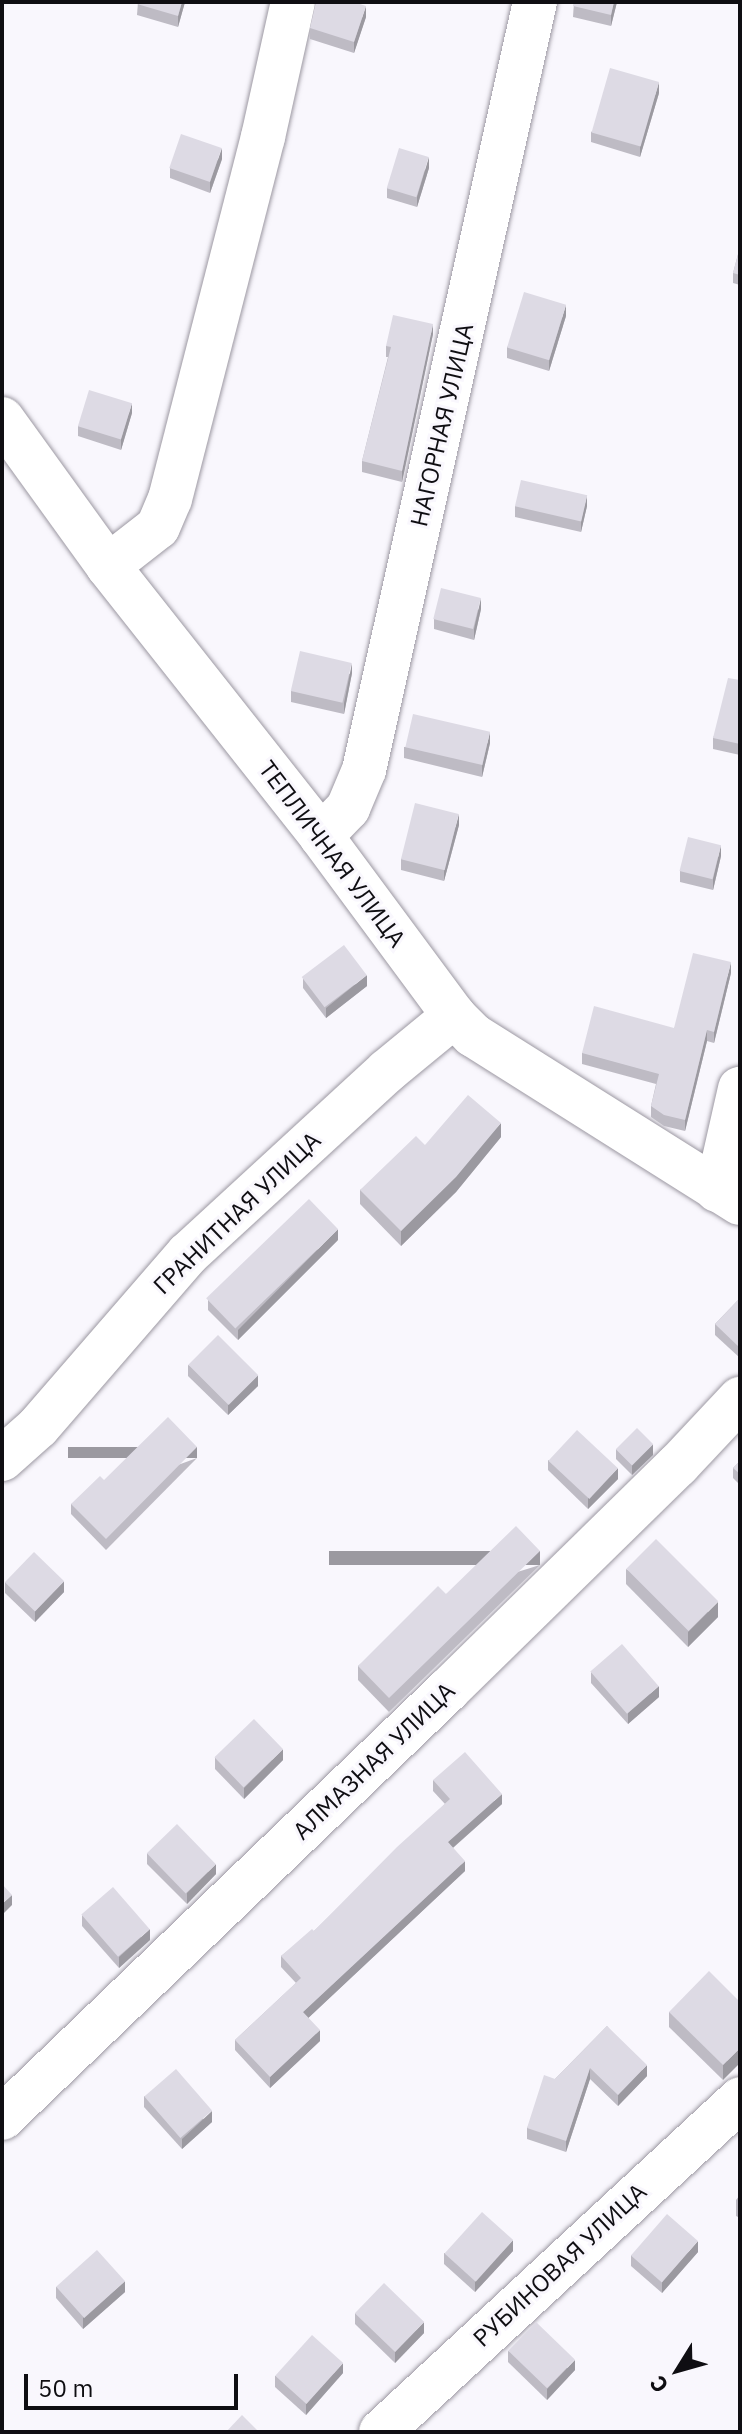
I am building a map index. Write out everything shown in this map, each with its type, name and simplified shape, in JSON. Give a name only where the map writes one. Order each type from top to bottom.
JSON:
[{"type":"street","points":[[108,566],[158,527],[170,499],[263,137],[293,2]]},
{"type":"street","name":"НАГОРНАЯ УЛИЦА","points":[[321,836],[348,808],[364,770],[535,2]]},
{"type":"street","name":"ТЕПЛИЧНАЯ УЛИЦА","points":[[2,419],[108,566],[321,836],[454,1016],[473,1035],[728,1196]]},
{"type":"street","name":"ГРАНИТНАЯ УЛИЦА","points":[[2,1459],[38,1427],[188,1254],[387,1071],[454,1016]]},
{"type":"street","points":[[728,1196],[740,1089]]},
{"type":"street","name":"АЛМАЗНАЯ УЛИЦА","points":[[2,2118],[459,1680],[678,1465],[740,1399]]},
{"type":"street","name":"РУБИНОВАЯ УЛИЦА","points":[[381,2432],[740,2099]]},
{"type":"building","points":[[138,2],[182,2],[178,16]]},
{"type":"building","points":[[316,2],[354,2],[366,6],[354,42],[310,28]]},
{"type":"building","points":[[574,2],[614,2],[611,15],[573,6]]},
{"type":"building","points":[[610,68],[659,82],[641,146],[592,132]]},
{"type":"building","points":[[181,134],[222,148],[210,182],[169,168]]},
{"type":"building","points":[[399,148],[429,157],[416,197],[387,188]]},
{"type":"building","points":[[740,247],[740,275],[733,273]]},
{"type":"building","points":[[524,292],[566,305],[549,360],[507,347]]},
{"type":"building","points":[[393,315],[433,324],[402,471],[362,461],[391,347],[386,346]]},
{"type":"building","points":[[89,390],[132,403],[121,439],[78,426]]},
{"type":"building","points":[[521,480],[587,495],[581,522],[515,506]]},
{"type":"building","points":[[441,588],[481,598],[473,629],[433,619]]},
{"type":"building","points":[[300,651],[352,663],[342,703],[291,691]]},
{"type":"building","points":[[728,678],[740,680],[740,744],[713,738]]},
{"type":"building","points":[[413,714],[490,732],[482,765],[405,747]]},
{"type":"building","points":[[415,803],[459,814],[445,870],[401,859]]},
{"type":"building","points":[[688,837],[721,845],[713,879],[680,871]]},
{"type":"building","points":[[344,945],[367,975],[325,1007],[302,977]]},
{"type":"building","points":[[693,953],[731,962],[714,1032],[707,1030],[685,1120],[664,1115],[651,1106],[659,1074],[582,1053],[594,1006],[674,1028]]},
{"type":"building","points":[[468,1095],[501,1123],[456,1177],[401,1231],[360,1190],[416,1136],[425,1145]]},
{"type":"building","points":[[309,1199],[338,1229],[235,1329],[206,1298]]},
{"type":"building","points":[[740,1298],[740,1348],[715,1324]]},
{"type":"building","points":[[218,1335],[258,1375],[229,1405],[188,1365]]},
{"type":"building","points":[[168,1417],[197,1447],[106,1539],[71,1504],[100,1476],[104,1480]]},
{"type":"building","points":[[637,1428],[653,1444],[632,1465],[616,1449]]},
{"type":"building","points":[[577,1430],[618,1468],[589,1499],[548,1461]]},
{"type":"building","points":[[740,1461],[740,1474],[733,1468]]},
{"type":"building","points":[[516,1526],[540,1551],[389,1698],[358,1666],[438,1586],[446,1594]]},
{"type":"building","points":[[656,1539],[718,1601],[689,1631],[626,1569]]},
{"type":"building","points":[[34,1552],[64,1581],[35,1611],[5,1582]]},
{"type":"building","points":[[622,1644],[659,1686],[627,1714],[590,1672]]},
{"type":"building","points":[[254,1719],[283,1749],[244,1787],[214,1757]]},
{"type":"building","points":[[465,1752],[502,1794],[448,1842],[465,1861],[303,2012],[320,2030],[270,2077],[235,2040],[301,1978],[281,1956],[312,1929],[314,1931],[397,1847],[450,1799],[433,1780]]},
{"type":"building","points":[[177,1824],[216,1864],[186,1893],[147,1853]]},
{"type":"building","points":[[2,1884],[12,1895],[2,1904]]},
{"type":"building","points":[[113,1887],[150,1929],[118,1957],[81,1915]]},
{"type":"building","points":[[709,1971],[740,2002],[740,2048],[723,2065],[669,2012]]},
{"type":"building","points":[[607,2026],[647,2065],[618,2095],[590,2068],[566,2141],[527,2128],[544,2075],[555,2079]]},
{"type":"building","points":[[176,2069],[212,2111],[180,2138],[144,2097]]},
{"type":"building","points":[[482,2212],[513,2240],[476,2282],[445,2254]]},
{"type":"building","points":[[667,2214],[698,2241],[662,2282],[631,2256]]},
{"type":"building","points":[[97,2250],[125,2281],[84,2318],[56,2287]]},
{"type":"building","points":[[384,2283],[424,2322],[395,2352],[355,2313]]},
{"type":"building","points":[[536,2322],[575,2360],[547,2388],[508,2351]]},
{"type":"building","points":[[312,2335],[343,2363],[306,2404],[275,2376]]},
{"type":"building","points":[[242,2415],[259,2432],[226,2432]]}]
